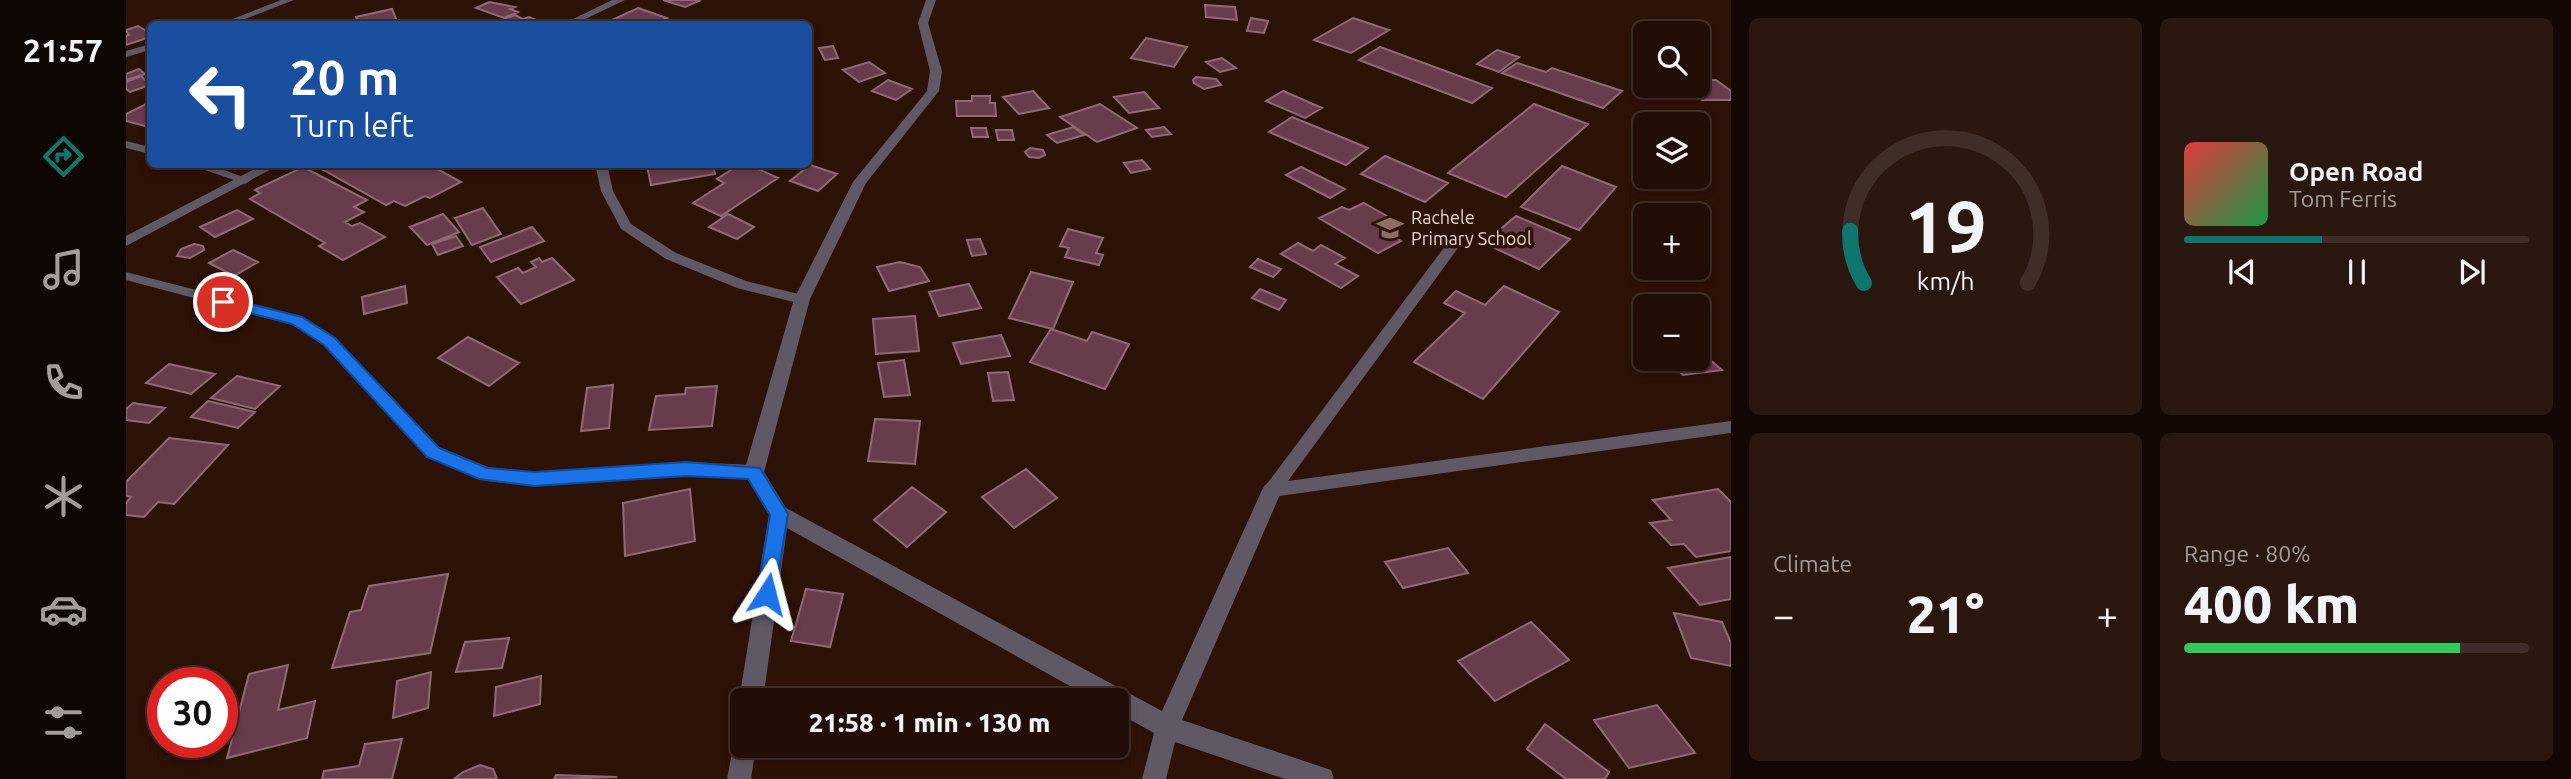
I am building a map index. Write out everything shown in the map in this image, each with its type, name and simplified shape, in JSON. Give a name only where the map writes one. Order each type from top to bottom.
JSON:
[{"type":"street","points":[[574,21],[620,0]]},
{"type":"street","points":[[930,0],[923,23],[936,72],[933,91],[860,182],[802,299],[754,472],[779,514],[1167,727],[1322,779]]},
{"type":"street","points":[[126,242],[268,168]]},
{"type":"street","points":[[1154,779],[1167,727],[1272,490]]},
{"type":"street","points":[[753,688],[779,514]]},
{"type":"street","points":[[739,779],[742,758]]},
{"type":"lane","points":[[233,21],[289,0]]},
{"type":"lane","points":[[126,54],[147,48]]},
{"type":"lane","points":[[126,144],[147,150]]},
{"type":"lane","points":[[207,168],[245,180]]},
{"type":"lane","points":[[602,168],[607,191],[626,226],[671,256],[742,285],[802,299]]},
{"type":"lane","points":[[1272,490],[1451,248]]},
{"type":"lane","points":[[126,276],[297,320],[330,341],[433,452],[485,474],[534,479],[686,469],[754,472]]},
{"type":"lane","points":[[1272,490],[1731,427]]},
{"type":"building","points":[[663,0],[701,0],[685,7]]},
{"type":"building","points":[[489,2],[515,7],[510,9],[518,12],[504,18],[476,8]]},
{"type":"building","points":[[1205,5],[1235,7],[1237,20],[1206,17]]},
{"type":"building","points":[[638,8],[667,18],[660,21],[614,19]]},
{"type":"building","points":[[392,9],[397,21],[358,21],[356,17]]},
{"type":"building","points":[[515,15],[539,21],[498,21]]},
{"type":"building","points":[[1251,18],[1268,21],[1264,33],[1247,31]]},
{"type":"building","points":[[1353,18],[1389,30],[1351,53],[1314,40]]},
{"type":"building","points":[[138,26],[147,31],[147,38],[126,45],[126,36],[129,35],[126,30]]},
{"type":"building","points":[[1146,38],[1187,47],[1174,67],[1131,58]]},
{"type":"building","points":[[833,46],[838,58],[825,60],[819,48]]},
{"type":"building","points":[[1380,47],[1492,88],[1472,103],[1359,60]]},
{"type":"building","points":[[1497,50],[1519,57],[1499,72],[1477,64]]},
{"type":"building","points":[[1222,58],[1236,68],[1220,72],[1206,62]]},
{"type":"building","points":[[869,62],[885,73],[859,82],[843,70]]},
{"type":"building","points":[[1517,63],[1546,72],[1552,68],[1622,91],[1603,108],[1502,73]]},
{"type":"building","points":[[139,69],[145,74],[126,80],[126,74]]},
{"type":"building","points":[[141,76],[147,86],[130,92],[126,89],[126,82]]},
{"type":"building","points":[[1196,77],[1216,79],[1221,85],[1204,89],[1194,83]]},
{"type":"building","points":[[888,80],[912,89],[896,100],[872,91]]},
{"type":"building","points":[[1710,80],[1716,80],[1731,91],[1731,100],[1699,98],[1710,98]]},
{"type":"building","points":[[1033,91],[1049,108],[1019,114],[1003,97]]},
{"type":"building","points":[[1283,91],[1322,108],[1305,118],[1266,101]]},
{"type":"building","points":[[1144,92],[1159,108],[1129,113],[1114,97]]},
{"type":"building","points":[[972,96],[990,96],[990,103],[995,103],[996,116],[957,116],[956,101],[972,101]]},
{"type":"building","points":[[147,104],[147,125],[126,121],[126,114]]},
{"type":"building","points":[[1100,104],[1137,128],[1097,142],[1060,117]]},
{"type":"building","points":[[1534,104],[1588,124],[1506,197],[1448,173]]},
{"type":"building","points":[[1292,117],[1368,148],[1346,165],[1269,132]]},
{"type":"building","points":[[1073,127],[1084,135],[1057,143],[1047,135]]},
{"type":"building","points":[[1164,127],[1171,134],[1152,137],[1146,130]]},
{"type":"building","points":[[971,128],[986,128],[988,137],[973,137]]},
{"type":"building","points":[[996,130],[1012,130],[1014,140],[998,140]]},
{"type":"building","points":[[1030,148],[1043,150],[1045,155],[1039,158],[1029,157],[1025,152]]},
{"type":"building","points":[[1385,156],[1448,183],[1425,202],[1361,174]]},
{"type":"building","points":[[1142,160],[1150,169],[1131,173],[1124,163]]},
{"type":"building","points":[[812,166],[837,174],[818,191],[790,181]]},
{"type":"building","points":[[1562,166],[1616,187],[1579,230],[1521,207]]},
{"type":"building","points":[[1301,167],[1345,189],[1330,198],[1286,175]]},
{"type":"building","points":[[305,168],[367,200],[354,207],[364,212],[345,222],[352,226],[360,223],[385,237],[343,260],[319,246],[325,243],[250,199],[260,193],[255,190]]},
{"type":"building","points":[[320,168],[435,168],[461,182],[430,198],[425,196],[405,206],[394,201],[386,205]]},
{"type":"building","points":[[647,168],[718,168],[714,169],[715,174],[651,185]]},
{"type":"building","points":[[734,168],[756,168],[778,178],[721,216],[693,203],[724,183],[717,179]]},
{"type":"building","points":[[1364,203],[1399,223],[1384,231],[1401,241],[1378,253],[1319,218],[1342,207],[1349,210]]},
{"type":"building","points":[[483,208],[501,234],[472,245],[455,218]]},
{"type":"building","points":[[237,210],[253,219],[215,237],[200,227]]},
{"type":"building","points":[[443,214],[459,232],[427,245],[410,227]]},
{"type":"building","points":[[728,214],[754,227],[737,239],[709,227]]},
{"type":"building","points":[[1516,216],[1570,239],[1539,269],[1484,243]]},
{"type":"building","points":[[532,227],[544,241],[491,262],[480,247]]},
{"type":"building","points":[[1068,229],[1103,238],[1096,253],[1103,255],[1099,265],[1065,257],[1069,248],[1060,246]]},
{"type":"building","points":[[456,236],[463,246],[438,255],[432,244]]},
{"type":"building","points":[[980,239],[986,254],[972,256],[967,240]]},
{"type":"building","points":[[1298,243],[1313,251],[1321,245],[1345,258],[1335,264],[1358,276],[1341,288],[1281,254]]},
{"type":"building","points":[[194,244],[203,246],[204,250],[190,258],[177,256],[181,249]]},
{"type":"building","points":[[233,250],[258,262],[234,276],[209,263]]},
{"type":"building","points":[[539,258],[542,262],[552,258],[574,280],[521,304],[497,277],[518,268],[523,273],[536,267],[531,262]]},
{"type":"building","points":[[1258,259],[1281,269],[1273,277],[1250,267]]},
{"type":"building","points":[[900,262],[920,267],[929,281],[889,291],[877,267]]},
{"type":"building","points":[[1031,272],[1073,282],[1053,329],[1009,318]]},
{"type":"building","points":[[969,284],[981,308],[939,316],[929,292]]},
{"type":"building","points":[[405,286],[407,303],[364,314],[362,297]]},
{"type":"building","points":[[1504,286],[1559,312],[1483,399],[1414,362],[1465,313],[1444,303],[1456,291],[1485,305]]},
{"type":"building","points":[[1260,289],[1286,300],[1279,310],[1252,298]]},
{"type":"building","points":[[915,316],[919,351],[876,354],[873,319]]},
{"type":"building","points":[[1051,329],[1087,341],[1092,332],[1129,344],[1105,389],[1030,362]]},
{"type":"building","points":[[1001,335],[1010,356],[961,364],[953,343]]},
{"type":"building","points":[[468,337],[519,363],[489,386],[438,358]]},
{"type":"building","points":[[904,360],[910,395],[884,397],[878,363]]},
{"type":"building","points":[[1710,360],[1722,370],[1683,375],[1679,371],[1710,371]]},
{"type":"building","points":[[169,364],[215,374],[191,394],[146,383]]},
{"type":"building","points":[[1008,372],[1014,400],[993,401],[988,373]]},
{"type":"building","points":[[237,376],[280,386],[255,409],[211,398]]},
{"type":"building","points":[[613,385],[609,428],[581,431],[587,388]]},
{"type":"building","points":[[717,386],[712,426],[649,430],[656,396],[685,394],[686,388]]},
{"type":"building","points":[[208,401],[255,412],[238,428],[191,417]]},
{"type":"building","points":[[133,403],[165,408],[149,423],[126,420],[126,409]]},
{"type":"building","points":[[875,419],[920,421],[915,464],[868,461]]},
{"type":"building","points":[[169,438],[228,445],[174,504],[158,502],[144,517],[126,515],[126,503],[131,497],[126,496],[126,482]]},
{"type":"building","points":[[1026,469],[1057,498],[1014,528],[982,497]]},
{"type":"building","points":[[912,487],[946,512],[907,547],[874,520]]},
{"type":"building","points":[[690,489],[695,541],[625,556],[623,503]]},
{"type":"building","points":[[1718,489],[1731,502],[1731,551],[1696,557],[1684,544],[1671,545],[1650,523],[1671,520],[1653,500]]},
{"type":"building","points":[[1448,548],[1468,573],[1403,588],[1385,562]]},
{"type":"building","points":[[1731,557],[1731,599],[1700,605],[1668,568]]},
{"type":"building","points":[[448,574],[430,653],[332,668],[350,612],[361,610],[369,586]]},
{"type":"building","points":[[806,589],[843,594],[830,647],[791,641]]},
{"type":"building","points":[[1674,613],[1722,622],[1731,643],[1731,666],[1691,658]]},
{"type":"building","points":[[1531,622],[1569,660],[1495,701],[1458,661]]},
{"type":"building","points":[[509,638],[502,668],[456,672],[465,642]]},
{"type":"building","points":[[288,665],[278,710],[315,701],[307,738],[238,755],[238,716],[249,674]]},
{"type":"building","points":[[431,672],[428,708],[393,718],[397,681]]},
{"type":"building","points":[[541,676],[540,704],[494,716],[496,687]]},
{"type":"building","points":[[1657,705],[1695,753],[1629,768],[1594,720]]},
{"type":"building","points":[[1545,724],[1609,772],[1605,779],[1566,779],[1527,749]]},
{"type":"building","points":[[402,739],[392,779],[322,779],[324,771],[359,766],[365,744]]},
{"type":"building","points":[[480,765],[493,769],[497,779],[454,779],[463,772]]},
{"type":"building","points":[[556,775],[617,777],[554,779]]},
{"type":"place","name":"Rachele Primary School","points":[[1390,228]]},
{"type":"route","points":[[223,302],[297,320],[330,341],[433,452],[485,474],[534,479],[686,469],[754,472],[779,514],[767,594]]}]
